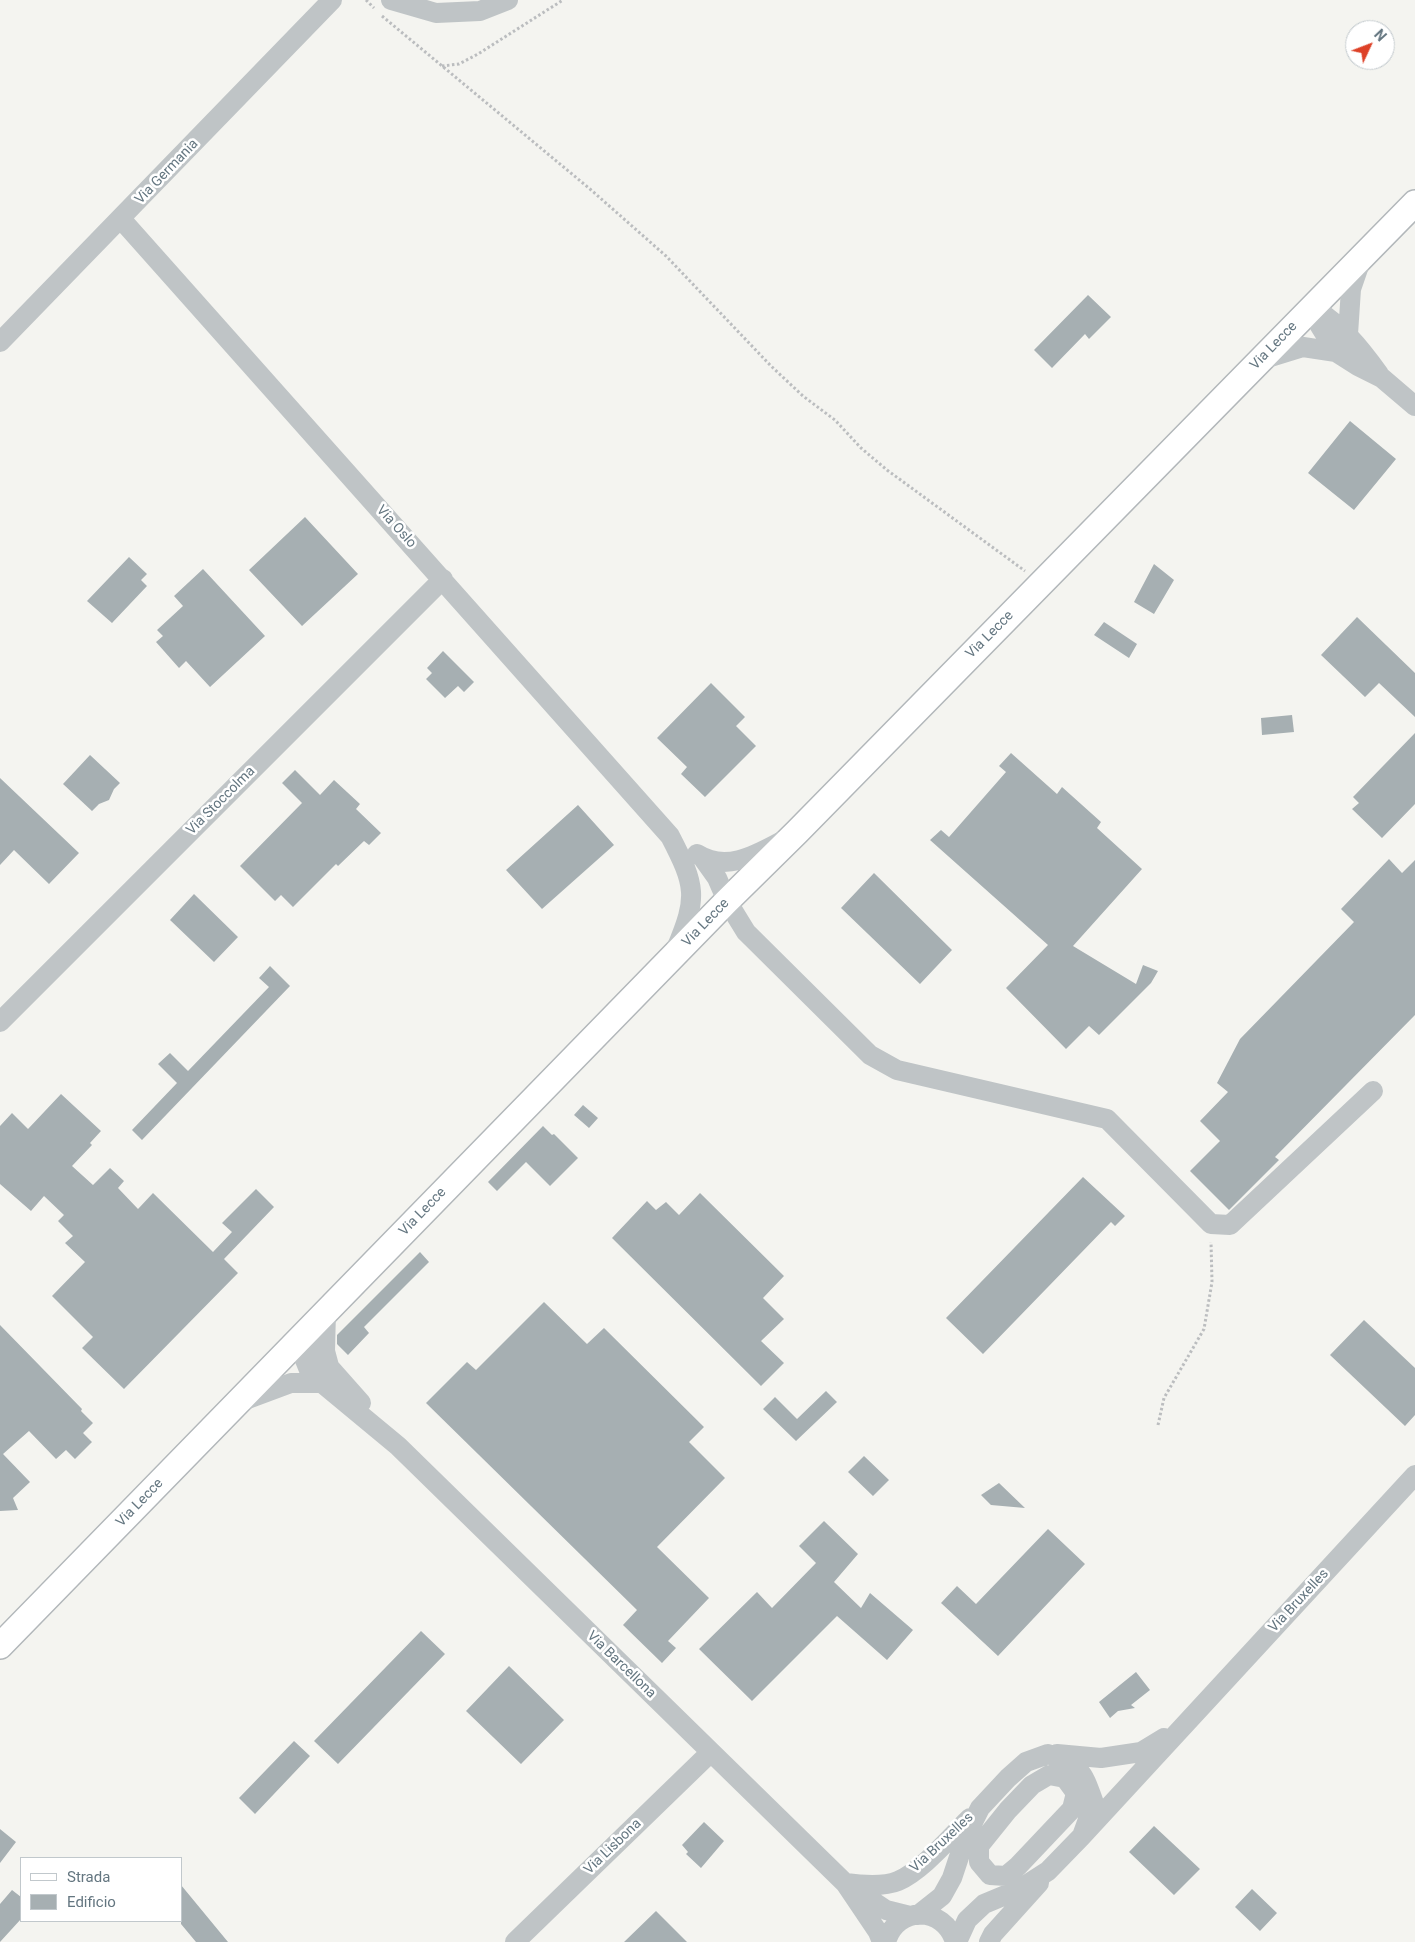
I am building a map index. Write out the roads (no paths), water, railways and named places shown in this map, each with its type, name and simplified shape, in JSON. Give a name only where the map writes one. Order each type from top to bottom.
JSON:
[{"type":"main road","name":"Via Lecce","points":[[0,1646],[728,900],[1415,203]]},
{"type":"street","name":"Via Germania","points":[[0,342],[332,0]]},
{"type":"street","points":[[392,0],[436,13],[480,11],[508,0]]},
{"type":"street","name":"Via Oslo","points":[[121,219],[695,863]]},
{"type":"street","points":[[1348,334],[1351,289],[1362,257]]},
{"type":"street","points":[[1313,307],[1332,319],[1348,334],[1382,378],[1415,406]]},
{"type":"street","points":[[1313,307],[1320,326],[1336,352]]},
{"type":"street","points":[[1261,360],[1303,347],[1336,352],[1382,378]]},
{"type":"street","name":"Via Stoccolma","points":[[0,1022],[443,579]]},
{"type":"street","points":[[695,863],[725,862],[750,858],[797,832]]},
{"type":"street","points":[[695,863],[708,890],[728,900],[746,932],[870,1056],[897,1070],[1107,1118],[1210,1224],[1230,1225],[1373,1091]]},
{"type":"street","points":[[672,958],[687,924],[692,899],[695,863]]},
{"type":"street","points":[[238,1402],[291,1383],[326,1374],[326,1311]]},
{"type":"street","name":"Via Barcellona","points":[[297,1340],[309,1370],[326,1374],[845,1883],[886,1910],[914,1915]]},
{"type":"street","name":"Via Bruxelles","points":[[990,1942],[993,1934],[1032,1893],[1054,1864],[1415,1475]]},
{"type":"street","name":"Via Bruxelles","points":[[845,1883],[864,1885],[897,1882],[917,1870],[1026,1762],[1048,1754],[1074,1754],[1101,1758],[1141,1752],[1182,1726]]},
{"type":"street","name":"Via Lisbona","points":[[515,1942],[711,1752]]},
{"type":"street","name":"Via Bruxelles","points":[[1048,1754],[1071,1762],[1084,1776],[1094,1803],[1082,1836]]},
{"type":"street","points":[[1049,1776],[1065,1778],[1076,1792],[1072,1809],[1018,1866],[1006,1876],[990,1875],[978,1862],[978,1846],[1008,1810],[1032,1785],[1049,1776]]},
{"type":"street","points":[[986,1802],[1008,1810]]},
{"type":"street","name":"Via Bruxelles","points":[[886,1942],[899,1921],[914,1915],[942,1896],[952,1878],[966,1836],[986,1802]]},
{"type":"street","points":[[1042,1841],[1054,1864]]},
{"type":"street","name":"Via Bruxelles","points":[[956,1942],[967,1920],[984,1904],[1020,1889],[1054,1864]]},
{"type":"street","name":"Via Barcellona","points":[[845,1883],[878,1932],[882,1942]]},
{"type":"street","name":"Via Bruxelles","points":[[914,1915],[929,1915],[939,1920],[947,1926],[956,1942]]}]
